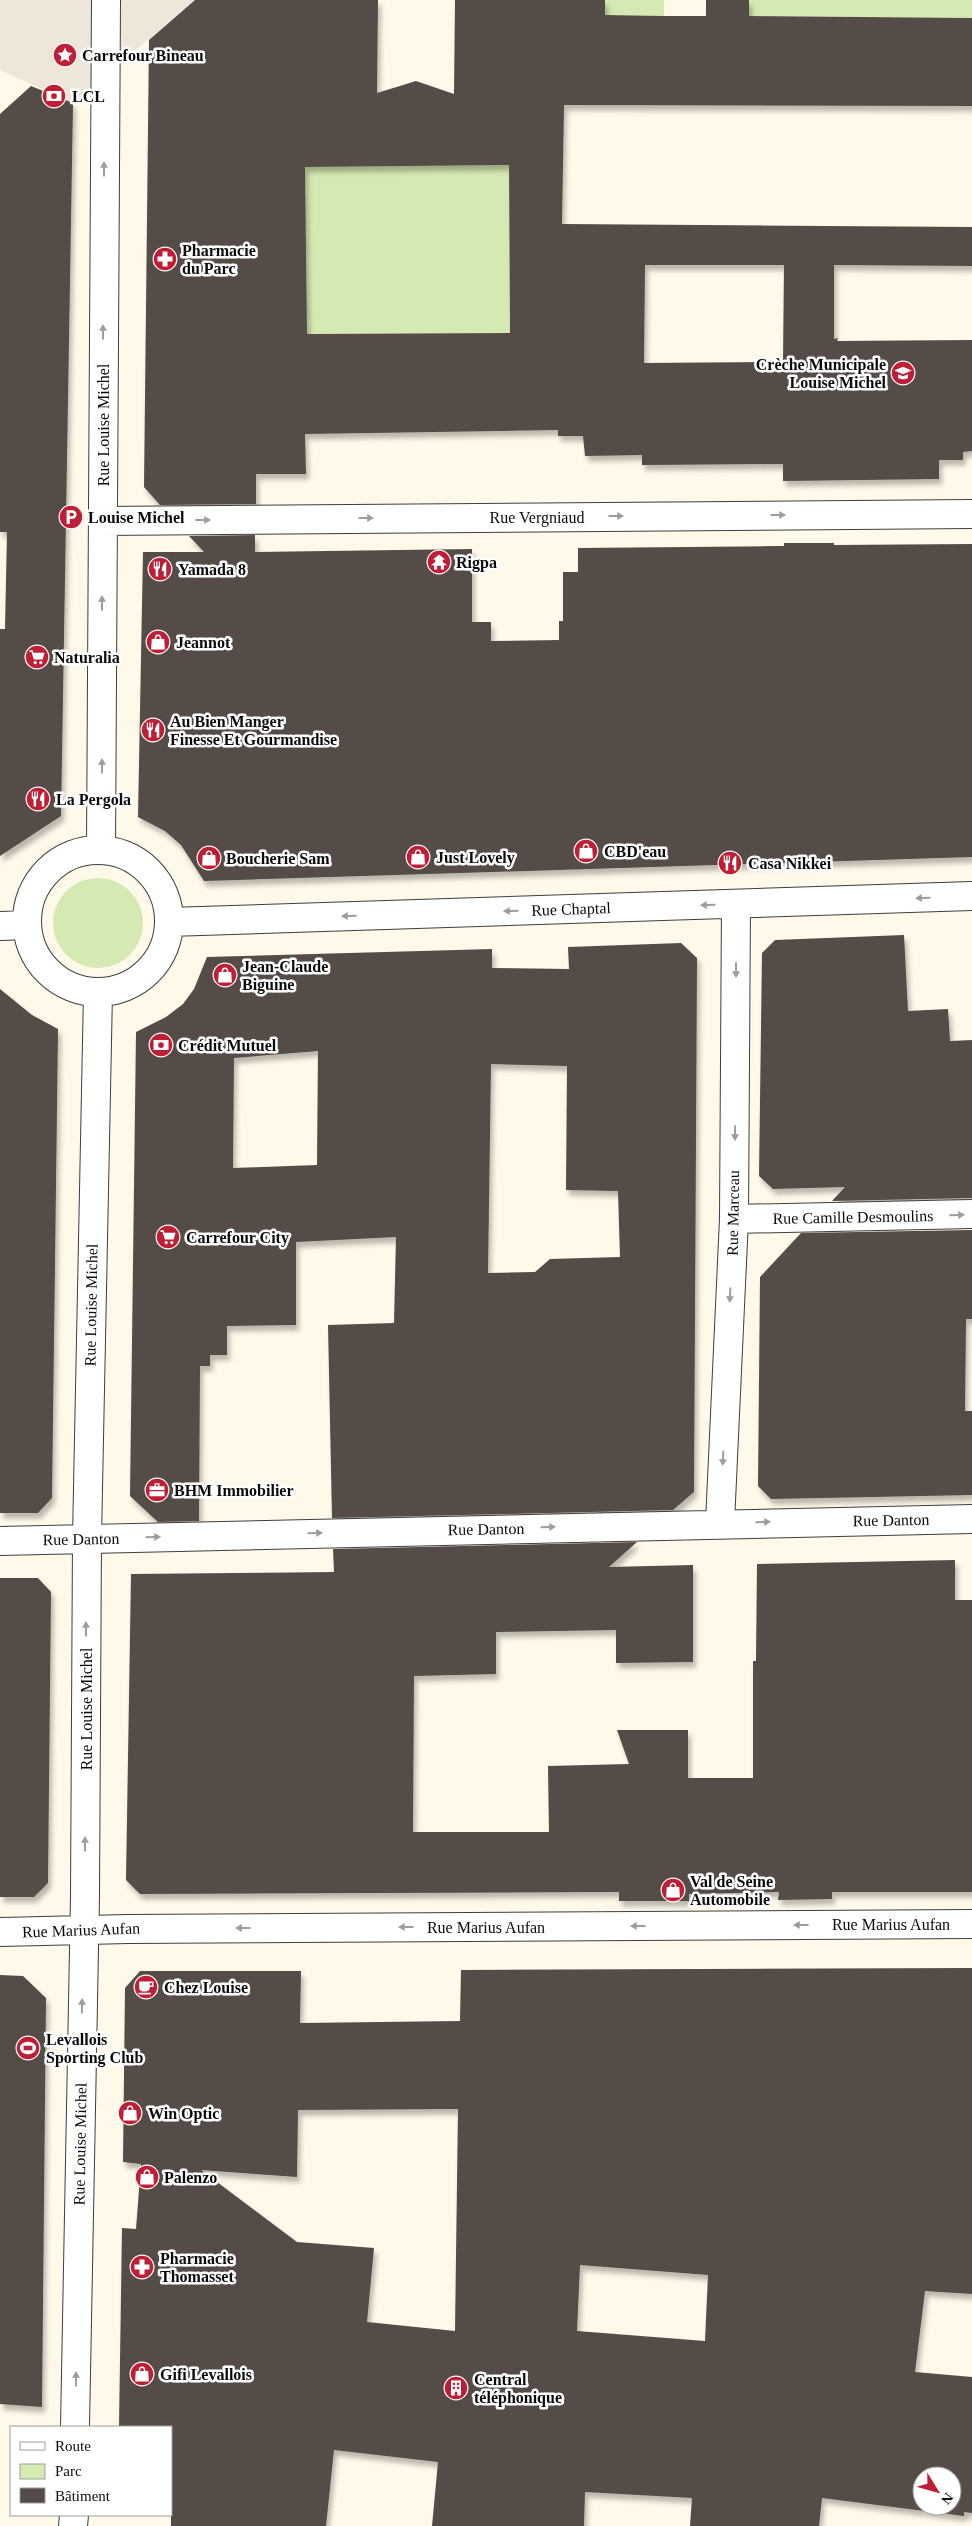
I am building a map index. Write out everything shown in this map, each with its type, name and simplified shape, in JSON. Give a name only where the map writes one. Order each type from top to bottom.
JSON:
[{"type":"street","name":"Rue Louise Michel","points":[[101,850],[106,0]]},
{"type":"street","name":"Rue Vergniaud","points":[[102,520],[972,514]]},
{"type":"street","points":[[101,850],[121,853],[140,863],[159,885],[167,905],[169,922],[166,941],[158,959],[146,972],[130,984],[98,992],[75,988],[51,973],[41,963],[32,946],[27,925],[28,907],[33,891],[43,876],[58,862],[76,853],[101,850]]},
{"type":"street","name":"Rue Chaptal","points":[[169,922],[972,896]]},
{"type":"street","name":"Rue Marceau","points":[[720,1523],[734,1219],[736,904]]},
{"type":"street","points":[[0,926],[27,925]]},
{"type":"street","name":"Rue Louise Michel","points":[[75,2426],[87,1538],[98,992]]},
{"type":"street","name":"Rue Camille Desmoulins","points":[[734,1219],[972,1214]]},
{"type":"street","name":"Rue Danton","points":[[0,1541],[720,1523],[972,1519]]},
{"type":"street","name":"Rue Marius Aufan","points":[[0,1932],[972,1924]]},
{"type":"green space","points":[[605,0],[664,0],[664,16],[605,15]]},
{"type":"green space","points":[[749,0],[972,0],[972,18],[749,16]]},
{"type":"green space","points":[[509,165],[510,333],[307,334],[305,167]]},
{"type":"green space","points":[[98,878],[115,881],[130,891],[140,906],[143,923],[140,940],[130,955],[115,965],[98,968],[81,965],[66,955],[56,940],[53,923],[56,906],[66,891],[81,881]]},
{"type":"shaded area","name":"Carrefour Bineau","points":[[0,0],[195,0],[73,103],[0,70]]},
{"type":"building","points":[[195,0],[378,0],[377,93],[416,81],[454,94],[455,0],[605,0],[605,15],[706,16],[706,0],[749,0],[749,16],[972,18],[972,106],[564,105],[562,224],[972,227],[972,266],[834,265],[834,339],[838,338],[837,341],[972,340],[972,451],[963,452],[963,460],[939,460],[939,479],[783,481],[783,464],[642,465],[642,455],[585,456],[583,436],[558,436],[558,430],[305,434],[306,474],[256,474],[256,504],[160,505],[144,487],[149,40]],"holes":[[[509,165],[510,333],[307,334],[305,167]],[[645,265],[784,265],[783,362],[644,363]]]},
{"type":"building","points":[[31,86],[73,103],[61,816],[0,856],[0,629],[5,629],[7,532],[0,532],[0,114]]},
{"type":"building","points":[[255,535],[255,552],[472,549],[472,622],[491,622],[491,641],[559,640],[559,621],[563,621],[563,572],[578,572],[578,548],[784,546],[784,543],[834,543],[834,545],[972,544],[972,857],[204,881],[181,845],[165,831],[138,817],[143,552],[204,552],[189,536]]},
{"type":"building","points":[[904,935],[908,1011],[948,1009],[950,1041],[972,1040],[972,1198],[832,1201],[845,1187],[773,1189],[759,1176],[762,953],[775,940]]},
{"type":"building","points":[[681,943],[697,958],[694,1492],[673,1510],[332,1518],[328,1325],[394,1323],[396,1237],[296,1242],[296,1325],[227,1326],[227,1355],[210,1355],[210,1366],[200,1366],[199,1521],[158,1522],[130,1496],[136,1032],[166,1017],[183,1004],[194,989],[207,957],[492,949],[492,968],[569,969],[568,947]],"holes":[[[318,1051],[317,1165],[233,1168],[234,1058]],[[491,1064],[567,1066],[566,1190],[618,1191],[620,1257],[550,1259],[535,1272],[488,1273]]]},
{"type":"building","points":[[0,989],[32,1015],[58,1029],[52,1498],[38,1513],[0,1513]]},
{"type":"building","points":[[972,1230],[972,1319],[966,1319],[965,1411],[972,1411],[972,1495],[771,1499],[758,1486],[760,1277],[801,1233]]},
{"type":"building","points":[[637,1542],[609,1567],[693,1565],[693,1662],[616,1663],[616,1630],[496,1632],[496,1674],[414,1676],[413,1832],[549,1832],[548,1766],[629,1764],[617,1730],[688,1730],[688,1778],[753,1778],[753,1661],[756,1661],[757,1564],[955,1560],[955,1600],[972,1600],[972,1892],[832,1892],[832,1899],[778,1900],[779,1892],[689,1894],[689,1901],[619,1901],[619,1892],[140,1894],[126,1880],[131,1574],[334,1572],[333,1549]]},
{"type":"building","points":[[0,1578],[38,1578],[51,1592],[48,1883],[34,1897],[0,1897]]},
{"type":"building","points":[[972,1968],[972,2294],[925,2291],[915,2372],[972,2377],[972,2513],[964,2512],[964,2516],[962,2516],[962,2466],[912,2466],[912,2509],[822,2498],[819,2526],[690,2526],[692,2498],[585,2492],[584,2526],[432,2526],[438,2462],[334,2450],[326,2526],[171,2526],[172,2426],[119,2426],[122,2228],[136,2229],[141,2164],[123,2162],[125,1988],[140,1971],[301,1971],[300,2023],[460,2021],[461,1970]],"holes":[[[458,2109],[455,2331],[367,2322],[374,2248],[297,2242],[201,2170],[297,2177],[298,2110]],[[580,2265],[708,2275],[705,2341],[577,2331]]]},
{"type":"building","points":[[0,1975],[23,1976],[46,1998],[42,2407],[0,2404]]},
{"type":"place","name":"Carrefour Bineau","points":[[65,55]]},
{"type":"place","name":"LCL","points":[[54,96]]},
{"type":"place","name":"Pharmacie du Parc","points":[[165,259]]},
{"type":"place","name":"Crèche Municipale Louise Michel","points":[[903,373]]},
{"type":"place","name":"Louise Michel","points":[[71,517]]},
{"type":"place","name":"Rigpa","points":[[439,562]]},
{"type":"place","name":"Yamada 8","points":[[160,569]]},
{"type":"place","name":"Jeannot","points":[[158,642]]},
{"type":"place","name":"Naturalia","points":[[37,657]]},
{"type":"place","name":"Au Bien Manger Finesse Et Gourmandise","points":[[153,730]]},
{"type":"place","name":"La Pergola","points":[[38,799]]},
{"type":"place","name":"CBD'eau","points":[[586,851]]},
{"type":"place","name":"Just Lovely","points":[[418,857]]},
{"type":"place","name":"Boucherie Sam","points":[[209,858]]},
{"type":"place","name":"Casa Nikkei","points":[[730,863]]},
{"type":"place","name":"Jean-Claude Biguine","points":[[225,975]]},
{"type":"place","name":"Crédit Mutuel","points":[[161,1045]]},
{"type":"place","name":"Carrefour City","points":[[168,1237]]},
{"type":"place","name":"BHM Immobilier","points":[[157,1490]]},
{"type":"place","name":"Val de Seine Automobile","points":[[673,1890]]},
{"type":"place","name":"Chez Louise","points":[[146,1987]]},
{"type":"place","name":"Levallois Sporting Club","points":[[28,2048]]},
{"type":"place","name":"Win Optic","points":[[130,2113]]},
{"type":"place","name":"Palenzo","points":[[147,2177]]},
{"type":"place","name":"Pharmacie Thomasset","points":[[142,2267]]},
{"type":"place","name":"Gifi Levallois","points":[[142,2374]]},
{"type":"place","name":"Central téléphonique","points":[[456,2388]]}]
